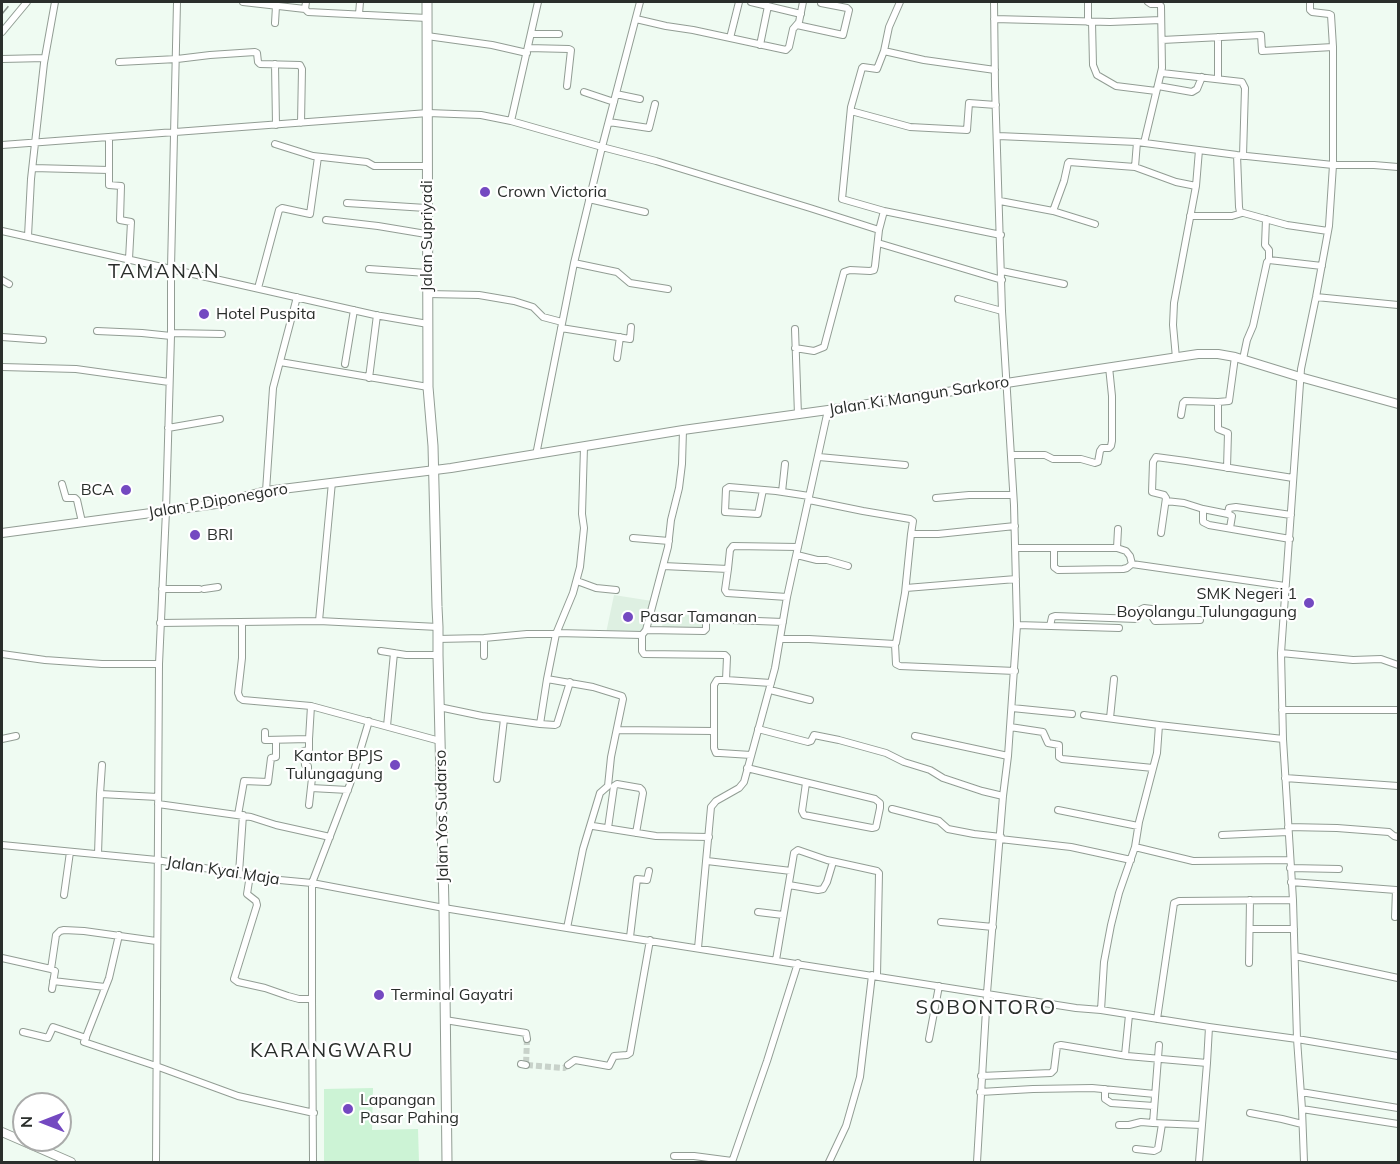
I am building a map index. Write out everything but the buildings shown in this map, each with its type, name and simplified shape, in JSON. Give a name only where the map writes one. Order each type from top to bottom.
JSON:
[{"type":"highway","name":"Jalan Supriyadi","points":[[427,2],[428,387],[434,470]]},
{"type":"highway","name":"Jalan Yos Sudarso","points":[[434,470],[447,1162]]},
{"type":"main road","name":"Jalan Ki Mangun Sarkoro","points":[[434,470],[683,430],[1209,354],[1239,358],[1398,404]]},
{"type":"main road","name":"Jalan P.Diponegoro","points":[[2,533],[216,504],[266,491],[434,470]]},
{"type":"main road","points":[[2,1132],[51,1158],[71,1162]]},
{"type":"street","points":[[2,32],[27,2]]},
{"type":"street","points":[[28,236],[35,143],[45,58],[55,2]]},
{"type":"street","points":[[156,1162],[159,664],[171,335],[177,2]]},
{"type":"street","points":[[243,2],[276,6],[306,5],[308,12],[427,18]]},
{"type":"street","points":[[359,14],[360,2]]},
{"type":"street","points":[[511,121],[538,2]]},
{"type":"street","points":[[536,455],[574,263],[640,2]]},
{"type":"street","points":[[730,38],[739,2]]},
{"type":"street","points":[[752,2],[801,14]]},
{"type":"street","points":[[636,19],[666,27],[693,30],[788,49],[803,2]]},
{"type":"street","points":[[900,2],[889,27],[877,69],[862,68],[851,111],[842,199],[884,211],[1001,235]]},
{"type":"street","points":[[976,1162],[987,993],[1017,625],[1015,526],[1002,310],[994,2]]},
{"type":"street","points":[[1088,2],[1093,65],[1097,75],[1116,86],[1192,92],[1197,89],[1202,77]]},
{"type":"street","points":[[1135,167],[1140,142],[1162,73],[1160,5],[1148,2]]},
{"type":"street","points":[[1304,1162],[1297,1039],[1293,900],[1282,739],[1281,653],[1300,377],[1328,231],[1333,165],[1331,14],[1312,12],[1310,2]]},
{"type":"street","points":[[797,25],[843,35],[849,10],[821,3]]},
{"type":"street","points":[[275,23],[276,6]]},
{"type":"street","points":[[760,45],[768,6]]},
{"type":"street","points":[[994,19],[1090,22],[1161,20]]},
{"type":"street","points":[[532,34],[559,34]]},
{"type":"street","points":[[1162,40],[1261,35],[1262,51],[1333,47]]},
{"type":"street","points":[[427,36],[528,51],[572,50],[567,86]]},
{"type":"street","points":[[1218,37],[1218,79]]},
{"type":"street","points":[[884,51],[924,60],[995,70]]},
{"type":"street","points":[[119,62],[255,52],[259,63],[298,65],[302,68],[301,123]]},
{"type":"street","points":[[2,59],[45,58]]},
{"type":"street","points":[[275,64],[276,125]]},
{"type":"street","points":[[1162,73],[1240,81],[1244,86],[1239,207],[1242,213]]},
{"type":"street","points":[[584,92],[614,102]]},
{"type":"street","points":[[616,94],[640,99]]},
{"type":"street","points":[[851,111],[910,127],[967,130],[969,103],[996,105]]},
{"type":"street","points":[[609,122],[649,128],[655,104]]},
{"type":"street","points":[[2,145],[428,113],[481,115],[511,121],[693,171],[879,230]]},
{"type":"street","points":[[998,136],[1140,142],[1287,161],[1398,167]]},
{"type":"street","points":[[109,137],[109,185],[121,187],[120,220],[131,222],[129,259]]},
{"type":"street","points":[[275,144],[318,157],[366,162],[374,166],[427,166]]},
{"type":"street","points":[[1176,358],[1174,303],[1196,186],[1199,150]]},
{"type":"street","points":[[258,288],[279,210],[282,208],[310,214],[318,157]]},
{"type":"street","points":[[1053,212],[1068,162],[1135,167],[1176,182],[1196,186]]},
{"type":"street","points":[[33,168],[109,170]]},
{"type":"street","points":[[589,200],[645,212]]},
{"type":"street","points":[[1000,201],[1095,224]]},
{"type":"street","points":[[347,203],[426,208]]},
{"type":"street","points":[[795,348],[814,351],[824,347],[842,275],[847,270],[874,270],[884,211]]},
{"type":"street","points":[[1190,216],[1232,216],[1242,213],[1287,225],[1328,231]]},
{"type":"street","points":[[1181,414],[1185,401],[1229,401],[1239,358],[1253,326],[1269,260],[1269,250],[1265,245],[1266,219]]},
{"type":"street","points":[[326,220],[426,234]]},
{"type":"street","points":[[2,231],[354,310],[428,324]]},
{"type":"street","points":[[878,243],[1002,280]]},
{"type":"street","points":[[1269,260],[1322,266]]},
{"type":"street","points":[[574,263],[617,272],[630,283],[668,289]]},
{"type":"street","points":[[369,269],[427,273]]},
{"type":"street","points":[[1002,271],[1064,284]]},
{"type":"street","points":[[2,280],[9,284]]},
{"type":"street","points":[[427,294],[473,295],[514,301],[533,307],[543,317],[561,325],[630,339],[631,327]]},
{"type":"street","points":[[266,491],[273,388],[297,297]]},
{"type":"street","points":[[1316,297],[1398,305]]},
{"type":"street","points":[[958,299],[1002,310]]},
{"type":"street","points":[[344,369],[354,310]]},
{"type":"street","points":[[369,378],[377,315]]},
{"type":"street","points":[[795,329],[798,415]]},
{"type":"street","points":[[98,331],[171,335],[222,334]]},
{"type":"street","points":[[616,358],[620,337]]},
{"type":"street","points":[[2,338],[43,340]]},
{"type":"street","points":[[280,362],[344,369],[369,378],[428,387]]},
{"type":"street","points":[[2,367],[76,369],[169,382]]},
{"type":"street","points":[[1011,455],[1045,455],[1053,459],[1082,459],[1098,462],[1100,451],[1102,448],[1109,448],[1112,441],[1112,396],[1108,367]]},
{"type":"street","points":[[1218,402],[1218,429],[1228,433],[1227,468]]},
{"type":"street","points":[[698,948],[711,810],[713,805],[742,785],[751,755],[771,686],[787,597],[828,410]]},
{"type":"street","points":[[168,428],[220,419]]},
{"type":"street","points":[[683,430],[681,475],[669,541],[644,633],[642,651],[644,654],[726,655],[726,680]]},
{"type":"street","points":[[540,724],[556,633],[577,581],[584,528],[582,514],[584,447]]},
{"type":"street","points":[[819,457],[905,465]]},
{"type":"street","points":[[1161,534],[1166,497],[1152,492],[1153,462],[1156,457],[1293,478]]},
{"type":"street","points":[[782,492],[785,464]]},
{"type":"street","points":[[319,621],[332,482]]},
{"type":"street","points":[[62,484],[66,498],[77,500],[82,522]]},
{"type":"street","points":[[763,490],[757,515],[725,512],[727,488],[763,490],[782,492],[913,521],[898,641],[894,644],[781,639]]},
{"type":"street","points":[[936,498],[1013,495]]},
{"type":"street","points":[[1166,501],[1228,514],[1232,516],[1230,528]]},
{"type":"street","points":[[1228,514],[1229,508],[1232,507],[1291,515]]},
{"type":"street","points":[[1203,509],[1203,522],[1209,525],[1290,538]]},
{"type":"street","points":[[911,534],[938,534],[1015,526]]},
{"type":"street","points":[[1117,548],[1118,529]]},
{"type":"street","points":[[633,538],[669,541]]},
{"type":"street","points":[[787,597],[727,593],[725,590],[730,550],[733,546],[798,547]]},
{"type":"street","points":[[1015,548],[1117,548],[1126,551],[1132,564]]},
{"type":"street","points":[[1054,548],[1056,570],[1124,569],[1132,564],[1285,586]]},
{"type":"street","points":[[797,555],[849,566]]},
{"type":"street","points":[[663,566],[728,569]]},
{"type":"street","points":[[906,588],[1016,579]]},
{"type":"street","points":[[577,581],[596,588],[616,590]]},
{"type":"street","points":[[162,589],[218,587]]},
{"type":"street","points":[[1050,626],[1053,616],[1137,619],[1140,610],[1144,608],[1152,609],[1155,621],[1200,620]]},
{"type":"street","points":[[438,639],[556,633],[704,631],[706,619],[783,622]]},
{"type":"street","points":[[160,623],[319,621],[438,627]]},
{"type":"street","points":[[242,622],[242,658],[238,693],[243,700],[310,706],[440,741]]},
{"type":"street","points":[[1017,625],[1119,628]]},
{"type":"street","points":[[484,638],[484,656]]},
{"type":"street","points":[[894,644],[896,664],[900,666],[1015,671]]},
{"type":"street","points":[[381,651],[406,655],[438,655]]},
{"type":"street","points":[[387,726],[394,653]]},
{"type":"street","points":[[1281,653],[1353,660],[1381,659],[1398,664]]},
{"type":"street","points":[[2,654],[102,664],[159,664]]},
{"type":"street","points":[[547,678],[623,696],[608,786],[600,793],[583,849],[567,928]]},
{"type":"street","points":[[1110,718],[1114,679]]},
{"type":"street","points":[[751,755],[716,753],[713,731],[714,685],[717,680],[771,686],[810,700]]},
{"type":"street","points":[[439,707],[482,716],[555,725],[570,682]]},
{"type":"street","points":[[309,805],[312,778],[308,776],[308,766],[304,765],[304,752],[309,750],[310,706]]},
{"type":"street","points":[[1012,708],[1072,714]]},
{"type":"street","points":[[1282,710],[1398,710]]},
{"type":"street","points":[[1084,715],[1282,739]]},
{"type":"street","points":[[497,779],[504,719]]},
{"type":"street","points":[[313,1162],[312,883],[348,790],[369,721]]},
{"type":"street","points":[[1101,1010],[1104,962],[1111,925],[1135,847],[1138,826],[1157,753],[1159,725]]},
{"type":"street","points":[[1010,727],[1043,732],[1048,743],[1059,745],[1059,757],[1062,759],[1153,768]]},
{"type":"street","points":[[758,729],[807,742],[811,741],[814,735],[839,740],[886,753],[904,762],[930,770],[943,778],[1003,796]]},
{"type":"street","points":[[617,730],[713,731]]},
{"type":"street","points":[[265,732],[265,740],[309,739]]},
{"type":"street","points":[[2,739],[16,736]]},
{"type":"street","points":[[915,736],[1008,756]]},
{"type":"street","points":[[239,873],[240,815],[244,781],[268,782],[271,758],[276,757],[276,740]]},
{"type":"street","points":[[98,854],[102,765]]},
{"type":"street","points":[[747,768],[878,801],[880,808],[876,827],[804,815],[802,811],[806,783]]},
{"type":"street","points":[[1285,778],[1398,786]]},
{"type":"street","points":[[608,828],[614,786],[617,784],[629,786],[640,788],[643,791],[636,833]]},
{"type":"street","points":[[311,788],[348,790]]},
{"type":"street","points":[[100,794],[158,800],[240,815],[330,837]]},
{"type":"street","points":[[892,808],[939,821],[948,829],[1071,847],[1131,860]]},
{"type":"street","points":[[1058,810],[1138,826]]},
{"type":"street","points":[[593,826],[656,836],[709,837]]},
{"type":"street","points":[[1222,835],[1337,828],[1389,832],[1398,837]]},
{"type":"street","name":"Jalan Kyai Maja","points":[[2,845],[157,860],[268,879],[312,883],[567,928],[1398,1056]]},
{"type":"street","points":[[1135,847],[1193,861],[1290,860]]},
{"type":"street","points":[[776,960],[794,853],[797,850],[833,862],[875,870],[879,873],[875,976],[863,1062],[846,1126],[829,1162]]},
{"type":"street","points":[[64,895],[70,852]]},
{"type":"street","points":[[707,861],[791,871]]},
{"type":"street","points":[[789,885],[823,889],[833,862]]},
{"type":"street","points":[[1290,868],[1339,869]]},
{"type":"street","points":[[630,937],[637,879],[647,880],[649,871]]},
{"type":"street","points":[[250,875],[247,894],[256,905],[234,979],[299,999],[312,999]]},
{"type":"street","points":[[1291,882],[1396,890],[1395,916]]},
{"type":"street","points":[[1249,963],[1250,900]]},
{"type":"street","points":[[1157,1019],[1174,903],[1179,901],[1293,900]]},
{"type":"street","points":[[758,912],[783,915]]},
{"type":"street","points":[[941,922],[993,927]]},
{"type":"street","points":[[1250,929],[1294,929]]},
{"type":"street","points":[[51,969],[56,934],[60,931],[81,930],[156,941]]},
{"type":"street","points":[[119,935],[109,978],[84,1042],[238,1096],[314,1113]]},
{"type":"street","points":[[568,1065],[577,1060],[609,1066],[614,1056],[630,1053],[650,940]]},
{"type":"street","points":[[1295,956],[1398,978]]},
{"type":"street","points":[[2,958],[55,971],[52,988]]},
{"type":"street","points":[[674,1156],[694,1156],[732,1162],[798,963]]},
{"type":"street","points":[[53,981],[105,987]]},
{"type":"street","points":[[929,1039],[939,986]]},
{"type":"street","points":[[1125,1055],[1130,1015]]},
{"type":"street","points":[[445,1020],[526,1034],[527,1039]]},
{"type":"street","points":[[22,1032],[48,1038],[53,1027],[86,1038]]},
{"type":"street","points":[[1198,1162],[1209,1027]]},
{"type":"street","points":[[1153,1123],[1159,1045]]},
{"type":"street","points":[[981,1076],[1051,1073],[1054,1070],[1057,1046],[1207,1063]]},
{"type":"street","points":[[980,1092],[1049,1088],[1105,1089],[1155,1094]]},
{"type":"street","points":[[1105,1089],[1105,1099],[1111,1103],[1154,1106]]},
{"type":"street","points":[[1301,1092],[1398,1108]]},
{"type":"street","points":[[1302,1109],[1398,1124]]},
{"type":"street","points":[[1250,1113],[1302,1125]]},
{"type":"street","points":[[1119,1125],[1141,1122],[1201,1125]]},
{"type":"street","points":[[1136,1149],[1154,1151],[1158,1149],[1162,1124]]},
{"type":"shaded area","name":"Pasar Tamanan","points":[[614,595],[652,601],[642,634],[606,633]]},
{"type":"shaded area","name":"Pasar Tamanan","points":[[663,614],[705,616],[704,630],[662,629]]},
{"type":"green space","name":"Lapangan Pasar Pahing","points":[[373,1088],[372,1130],[418,1129],[419,1162],[324,1162],[324,1089]]},
{"type":"tunnel","points":[[527,1039],[526,1065],[564,1068],[568,1065]]},
{"type":"railway","points":[[2,14],[12,2]]},
{"type":"place","name":"Crown Victoria","points":[[485,192]]},
{"type":"place","name":"Hotel Puspita","points":[[204,314]]},
{"type":"place","name":"BCA","points":[[126,490]]},
{"type":"place","name":"BRI","points":[[195,535]]},
{"type":"place","name":"SMK Negeri 1 Boyolangu Tulungagung","points":[[1309,603]]},
{"type":"place","name":"Pasar Tamanan","points":[[628,617]]},
{"type":"place","name":"Kantor BPJS Tulungagung","points":[[395,765]]},
{"type":"place","name":"Terminal Gayatri","points":[[379,995]]},
{"type":"place","name":"Lapangan Pasar Pahing","points":[[348,1109]]},
{"type":"district","name":"TAMANAN","points":[[164,272]]},
{"type":"district","name":"SOBONTORO","points":[[986,1008]]},
{"type":"district","name":"KARANGWARU","points":[[332,1051]]}]
